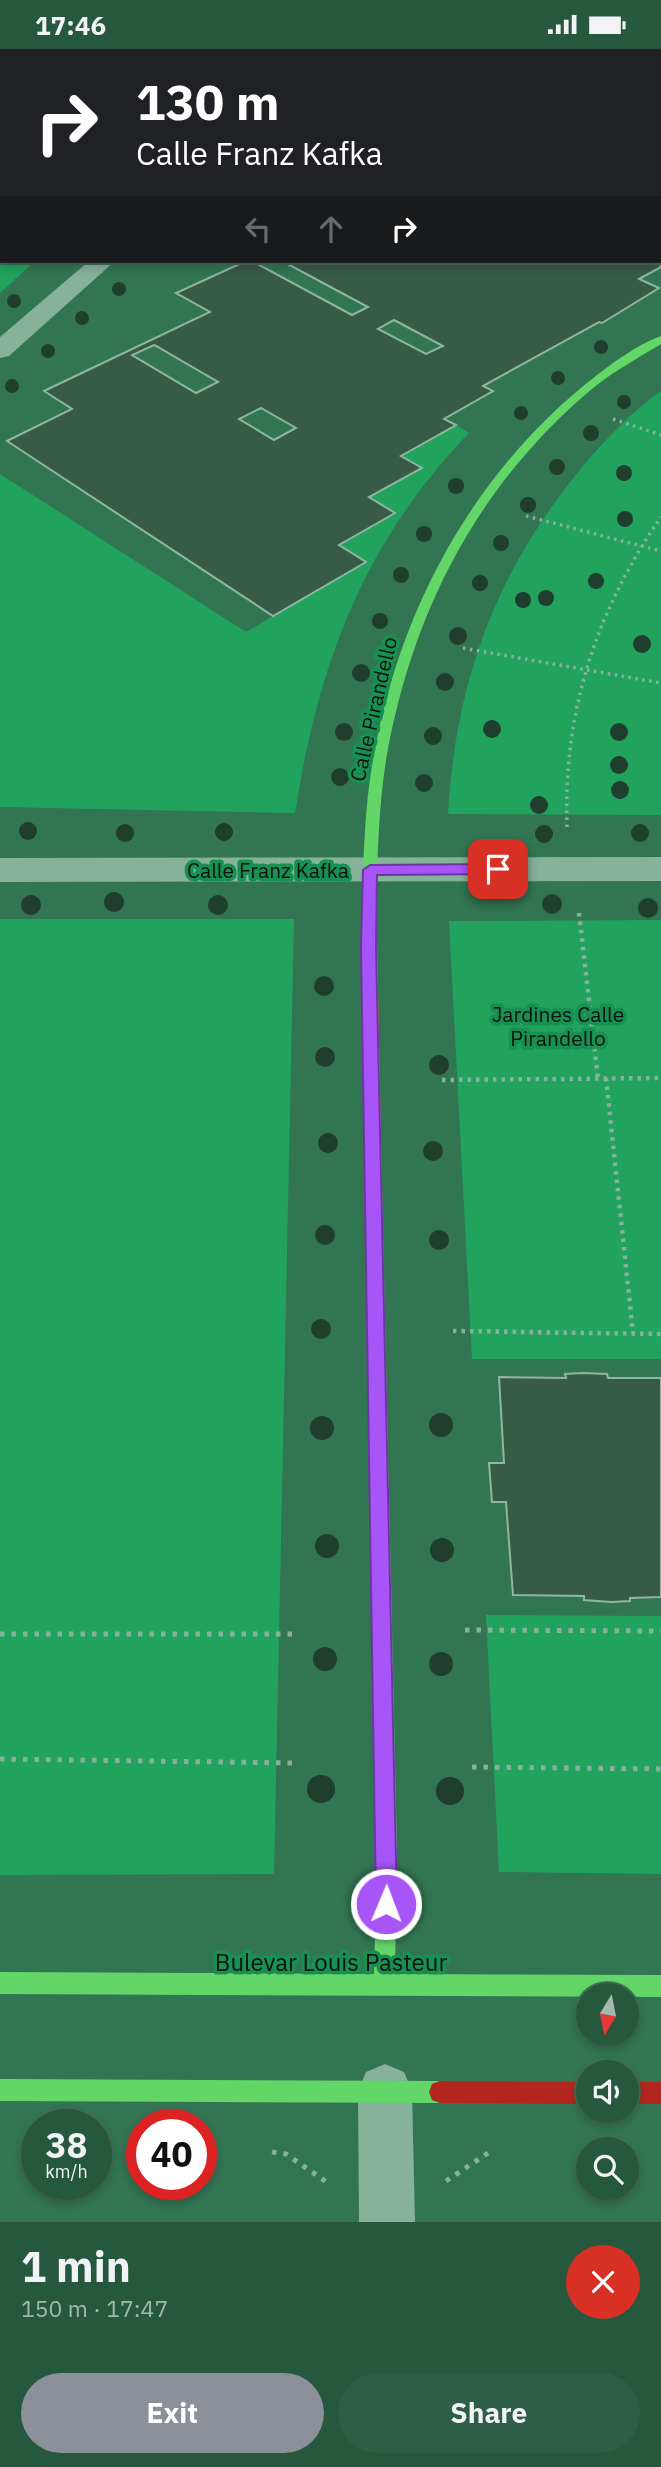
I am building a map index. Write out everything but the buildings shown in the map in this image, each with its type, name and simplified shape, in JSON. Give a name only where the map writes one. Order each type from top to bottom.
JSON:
[{"type":"street","points":[[0,350],[101,263]]},
{"type":"street","name":"Calle Pirandello","points":[[384,1985],[387,1850],[369,947],[373,801],[387,720],[409,640],[434,577],[506,470],[571,401],[661,338]]},
{"type":"street","name":"Calle Franz Kafka","points":[[0,870],[661,869]]},
{"type":"street","name":"Bulevar Louis Pasteur","points":[[0,1983],[661,1986]]},
{"type":"street","points":[[0,2090],[576,2093]]},
{"type":"street","points":[[385,2091],[387,2222]]},
{"type":"street","points":[[639,2093],[661,2093]]},
{"type":"path","points":[[613,419],[661,435]]},
{"type":"path","points":[[526,516],[661,551]]},
{"type":"path","points":[[567,829],[570,745],[585,669],[604,612],[639,545],[661,517]]},
{"type":"path","points":[[463,648],[661,683]]},
{"type":"path","points":[[579,911],[597,1079]]},
{"type":"path","points":[[606,1078],[633,1333]]},
{"type":"path","points":[[442,1080],[661,1078]]},
{"type":"path","points":[[453,1331],[661,1334]]},
{"type":"path","points":[[465,1630],[661,1631]]},
{"type":"path","points":[[0,1634],[298,1634]]},
{"type":"path","points":[[0,1759],[296,1763]]},
{"type":"path","points":[[472,1767],[661,1769]]},
{"type":"green space","points":[[0,263],[33,263],[0,293]]},
{"type":"green space","points":[[661,391],[661,815],[448,814],[459,724],[469,682],[498,600],[518,560],[541,522],[589,459],[623,423]]},
{"type":"green space","points":[[456,425],[469,433],[432,475],[400,518],[373,563],[351,609],[332,657],[317,707],[295,813],[0,807],[0,474],[246,632],[365,563],[338,545],[394,513],[368,497],[421,468],[401,455]]},
{"type":"green space","points":[[0,919],[294,919],[274,1874],[0,1875]]},
{"type":"green space","name":"Jardines Calle Pirandello","points":[[661,920],[661,1359],[472,1359],[449,921]]},
{"type":"green space","points":[[486,1615],[661,1616],[661,1874],[499,1872]]},
{"type":"traffic: fast","points":[[369,897],[372,826],[380,755],[396,686],[418,619],[448,556],[484,496],[529,441],[591,385],[661,339]]},
{"type":"traffic: fast","points":[[374,1186],[387,1850],[384,1985]]},
{"type":"traffic: fast","points":[[0,1983],[661,1986]]},
{"type":"traffic: fast","points":[[0,2090],[440,2092]]},
{"type":"traffic: slow","points":[[369,897],[374,1186]]},
{"type":"traffic: jam","points":[[440,2092],[576,2093]]},
{"type":"traffic: jam","points":[[639,2093],[661,2093]]},
{"type":"route","points":[[386,1904],[369,947],[370,870],[498,869]]}]
